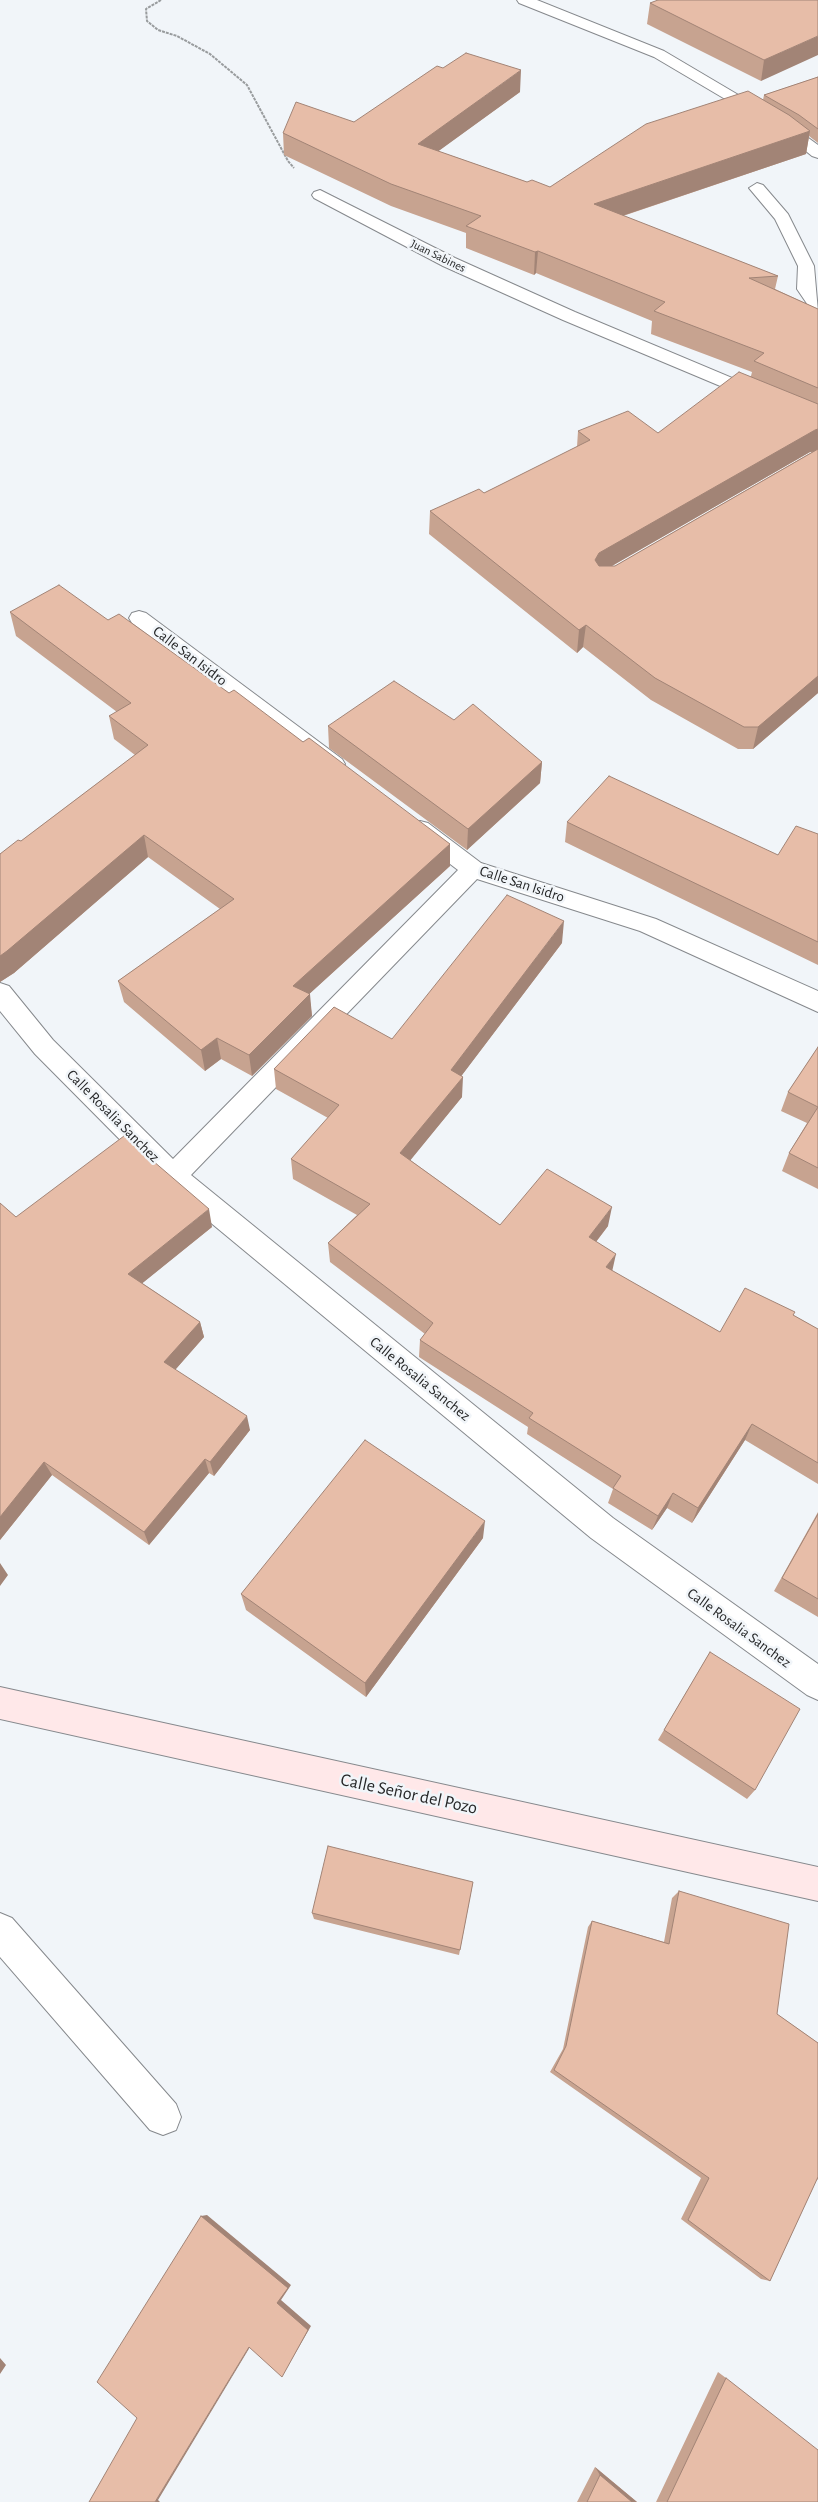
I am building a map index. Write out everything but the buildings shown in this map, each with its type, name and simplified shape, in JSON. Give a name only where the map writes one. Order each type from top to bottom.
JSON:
[{"type":"street","points":[[524,0],[571,17],[659,54],[791,132],[818,152]]},
{"type":"street","points":[[757,188],[782,217],[806,266],[806,289],[818,307]]},
{"type":"street","name":"Juan Sabines","points":[[320,195],[449,262],[569,316],[818,421]]},
{"type":"street","name":"Calle San Isidro","points":[[139,618],[350,776]]},
{"type":"street","name":"Calle San Isidro","points":[[404,817],[473,869],[648,925],[818,1002]]},
{"type":"street","points":[[173,1176],[473,869]]},
{"type":"street","name":"Calle Rosalia Sanchez","points":[[0,993],[44,1047],[173,1176],[602,1528],[818,1684]]},
{"type":"street","name":"Calle Señor del Pozo","points":[[0,1703],[818,1884]]},
{"type":"street","points":[[0,1930],[163,2117]]},
{"type":"path","points":[[161,0],[146,9],[147,21],[158,30],[177,36],[210,54],[247,85],[288,161],[320,195]]}]
